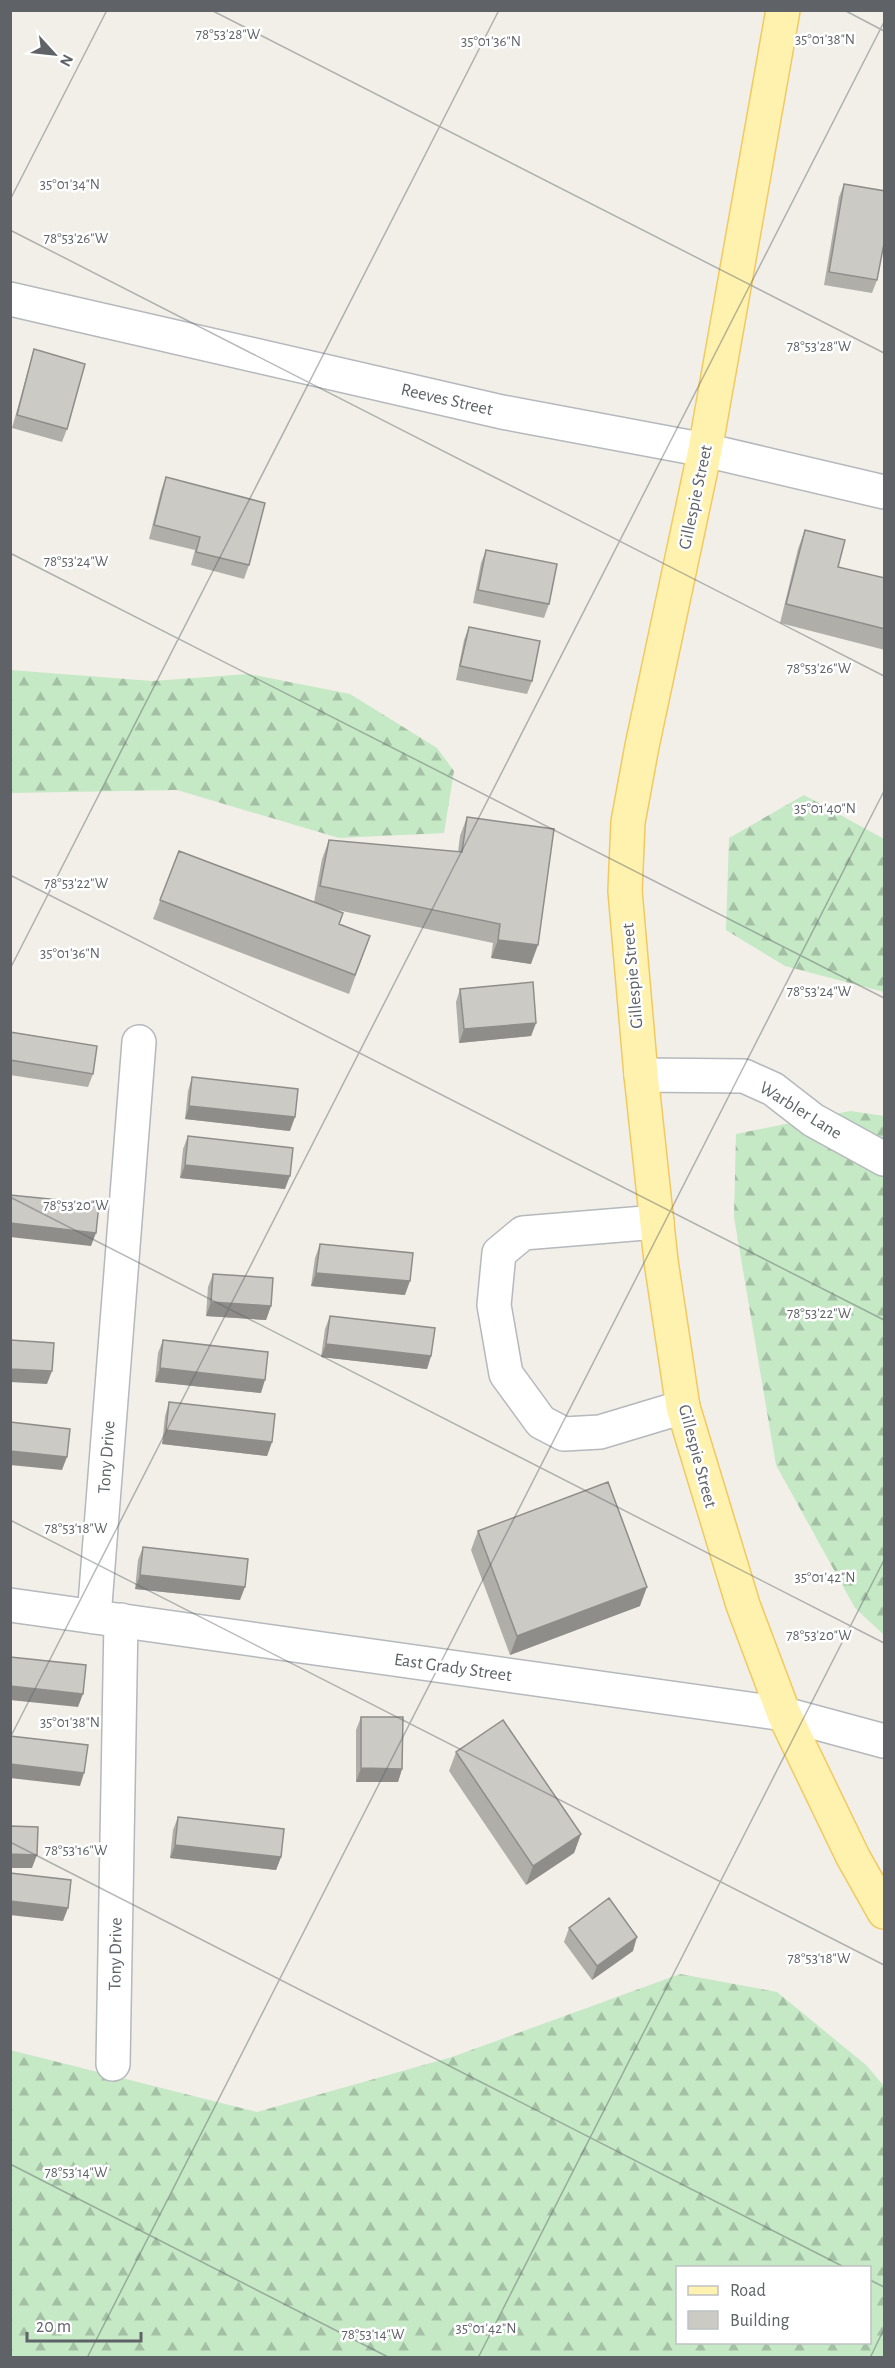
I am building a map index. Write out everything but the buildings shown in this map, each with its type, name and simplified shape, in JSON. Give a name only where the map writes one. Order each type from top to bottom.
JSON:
[{"type":"main road","name":"Gillespie Street","points":[[783,10],[705,450],[628,822],[625,891],[657,1222],[683,1407],[742,1605],[784,1714],[853,1857],[885,1912]]},
{"type":"street","name":"Reeves Street","points":[[10,298],[502,412],[705,450],[885,492]]},
{"type":"street","name":"Tony Drive","points":[[113,2064],[107,1619],[139,1042]]},
{"type":"street","name":"Warbler Lane","points":[[641,1075],[744,1076],[772,1089],[813,1120],[885,1159]]},
{"type":"street","points":[[657,1222],[523,1233],[499,1253],[494,1305],[506,1374],[542,1422],[564,1434],[600,1432],[683,1407]]},
{"type":"street","name":"East Grady Street","points":[[10,1605],[784,1714],[885,1741]]},
{"type":"green space","points":[[10,670],[152,681],[249,674],[350,694],[437,748],[454,771],[444,833],[339,838],[177,790],[11,793]]},
{"type":"green space","points":[[804,795],[884,839],[884,992],[785,966],[726,930],[729,838]]},
{"type":"green space","points":[[850,1111],[884,1116],[884,1635],[855,1608],[776,1465],[734,1217],[736,1134]]},
{"type":"green space","points":[[680,1974],[777,1992],[866,2065],[884,2086],[884,2357],[11,2357],[10,2050],[257,2112],[452,2057]]}]
